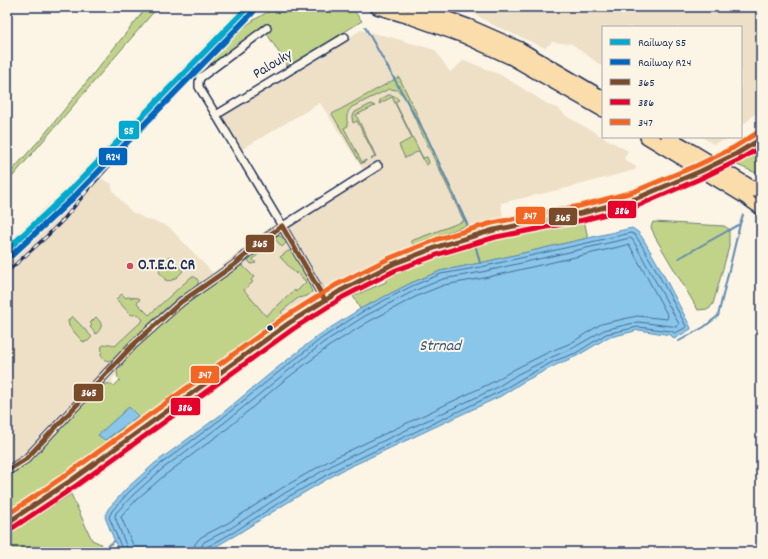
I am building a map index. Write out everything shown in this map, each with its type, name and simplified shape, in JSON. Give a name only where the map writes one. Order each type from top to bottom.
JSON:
[{"type":"highway","points":[[377,7],[464,36],[512,58],[602,109]]},
{"type":"highway","points":[[415,7],[468,26],[518,48],[602,97]]},
{"type":"highway","points":[[649,138],[683,152],[761,193]]},
{"type":"highway","points":[[669,138],[683,152],[761,207]]},
{"type":"main road","points":[[7,523],[73,479],[289,323],[340,291],[393,264],[440,246],[494,230],[582,213],[635,199],[701,171],[736,154],[761,139]]},
{"type":"street","name":"Palouky","points":[[266,28],[200,78],[199,87],[325,300]]},
{"type":"street","name":"Palouky","points":[[216,115],[345,37]]},
{"type":"street","points":[[7,471],[26,459],[133,345],[181,302],[234,265],[282,226],[378,166]]},
{"type":"shaded area","points":[[241,7],[254,7],[93,174],[112,184],[112,189],[132,212],[148,220],[169,227],[213,273],[270,227],[283,222],[364,171],[320,103],[239,151],[219,117],[361,30],[435,50],[450,72],[464,60],[501,75],[551,106],[558,108],[566,116],[602,136],[602,138],[605,138],[628,151],[624,159],[636,167],[635,170],[567,188],[501,203],[503,218],[402,251],[317,293],[276,324],[222,361],[182,308],[140,343],[118,369],[117,374],[112,379],[113,385],[101,385],[30,460],[17,471],[7,476],[7,243],[65,189]]},
{"type":"shaded area","points":[[463,7],[761,7],[761,108],[742,126],[742,26],[602,26],[602,66],[572,44],[552,42],[545,48],[493,25]]},
{"type":"shaded area","points":[[704,138],[729,138],[728,139],[713,144]]},
{"type":"green space","points":[[147,7],[159,7],[7,183],[7,176],[43,136]]},
{"type":"green space","points":[[276,7],[341,7],[354,11],[362,21],[288,67],[264,29],[212,65],[206,58],[226,40],[254,20]]},
{"type":"green space","points":[[399,77],[468,225],[414,245],[411,241],[464,221],[404,96],[397,90],[389,89],[352,107],[349,111],[347,118],[348,126],[344,128],[362,162],[366,160],[361,164],[332,114]]},
{"type":"green space","points":[[388,95],[394,96],[399,100],[395,102],[423,158],[427,157],[429,162],[428,164],[426,165],[419,151],[405,158],[399,145],[412,138],[392,97],[379,104],[380,100]]},
{"type":"green space","points":[[371,104],[375,106],[356,115],[376,156],[371,159],[375,156],[357,121],[353,123],[352,118],[355,112]]},
{"type":"green space","points":[[761,146],[761,175],[737,165],[745,155]]},
{"type":"green space","points":[[584,220],[588,238],[440,271],[411,283],[360,309],[353,296],[386,282],[386,277],[394,271],[429,255],[504,234],[552,224]]},
{"type":"green space","points":[[653,222],[724,226],[729,229],[729,247],[713,304],[709,309],[698,310],[655,237],[651,227]]},
{"type":"green space","points":[[276,236],[281,236],[285,241],[287,241],[286,243],[282,247],[275,239],[253,259],[256,263],[251,264],[248,260]]},
{"type":"green space","points":[[288,251],[294,253],[311,283],[309,284],[312,292],[307,296],[298,298],[281,312],[284,315],[266,325],[268,327],[242,344],[175,394],[7,514],[7,476],[17,471],[30,460],[101,385],[111,384],[114,386],[120,380],[118,378],[117,371],[123,364],[122,362],[140,343],[181,306],[182,307],[242,265],[254,277],[251,280],[253,282],[244,290],[266,316],[295,290],[296,292],[306,282],[280,257]],"holes":[[[129,407],[138,416],[106,440],[98,435]]]},
{"type":"green space","points":[[169,256],[183,271],[175,278],[168,281],[165,280],[159,272],[160,267]]},
{"type":"green space","points":[[191,277],[196,277],[198,281],[196,287],[183,296],[180,296],[166,308],[115,358],[108,361],[104,359],[101,355],[101,347],[108,344],[115,346],[143,320],[138,314],[130,314],[116,299],[122,294],[126,298],[139,298],[140,299],[137,303],[149,315]]},
{"type":"green space","points":[[72,316],[92,337],[88,341],[82,341],[69,326],[68,321]]},
{"type":"green space","points":[[96,317],[101,326],[96,334],[90,327],[92,325],[90,323]]},
{"type":"green space","points":[[71,494],[92,540],[101,544],[106,552],[7,552],[7,535]]},
{"type":"water","name":"Strnad","points":[[632,228],[642,237],[660,268],[691,329],[674,339],[671,335],[639,330],[607,338],[577,356],[523,382],[501,396],[341,471],[206,552],[119,552],[105,517],[108,509],[126,489],[155,463],[219,416],[319,335],[360,309],[411,283],[440,271]]},
{"type":"water","points":[[129,407],[138,416],[105,440],[98,435]]},
{"type":"waterway","points":[[365,27],[427,137],[467,224]]},
{"type":"waterway","points":[[757,184],[761,180]]},
{"type":"waterway","points":[[679,258],[740,224],[743,215]]},
{"type":"waterway","points":[[679,341],[704,327],[718,316],[740,224]]},
{"type":"waterway","points":[[475,244],[480,263]]},
{"type":"waterway","points":[[97,552],[115,541]]},
{"type":"railway","points":[[216,48],[255,7]]},
{"type":"railway","points":[[7,272],[64,219],[91,186],[152,118],[208,48]]},
{"type":"rail line","name":"S5","points":[[7,250],[69,192],[248,7]]},
{"type":"rail line","name":"R24","points":[[12,255],[74,197],[253,12]]},
{"type":"transit line","name":"347","points":[[7,515],[69,473],[285,317],[336,285],[390,258],[438,239],[492,223],[580,206],[633,192],[698,165],[733,148],[757,133]]},
{"type":"transit line","name":"365","points":[[7,523],[73,479],[289,323],[340,291],[393,264],[440,246],[494,230],[582,213],[635,199],[701,171],[736,154],[761,139]]},
{"type":"transit line","name":"386","points":[[11,529],[77,485],[293,329],[343,297],[396,270],[442,253],[496,237],[583,220],[637,206],[704,177],[739,160],[761,147]]},
{"type":"transit line","name":"365","points":[[7,471],[26,459],[133,345],[181,302],[234,265],[282,226],[325,300]]},
{"type":"place","name":"O.T.E.C. CR","points":[[130,266]]}]
